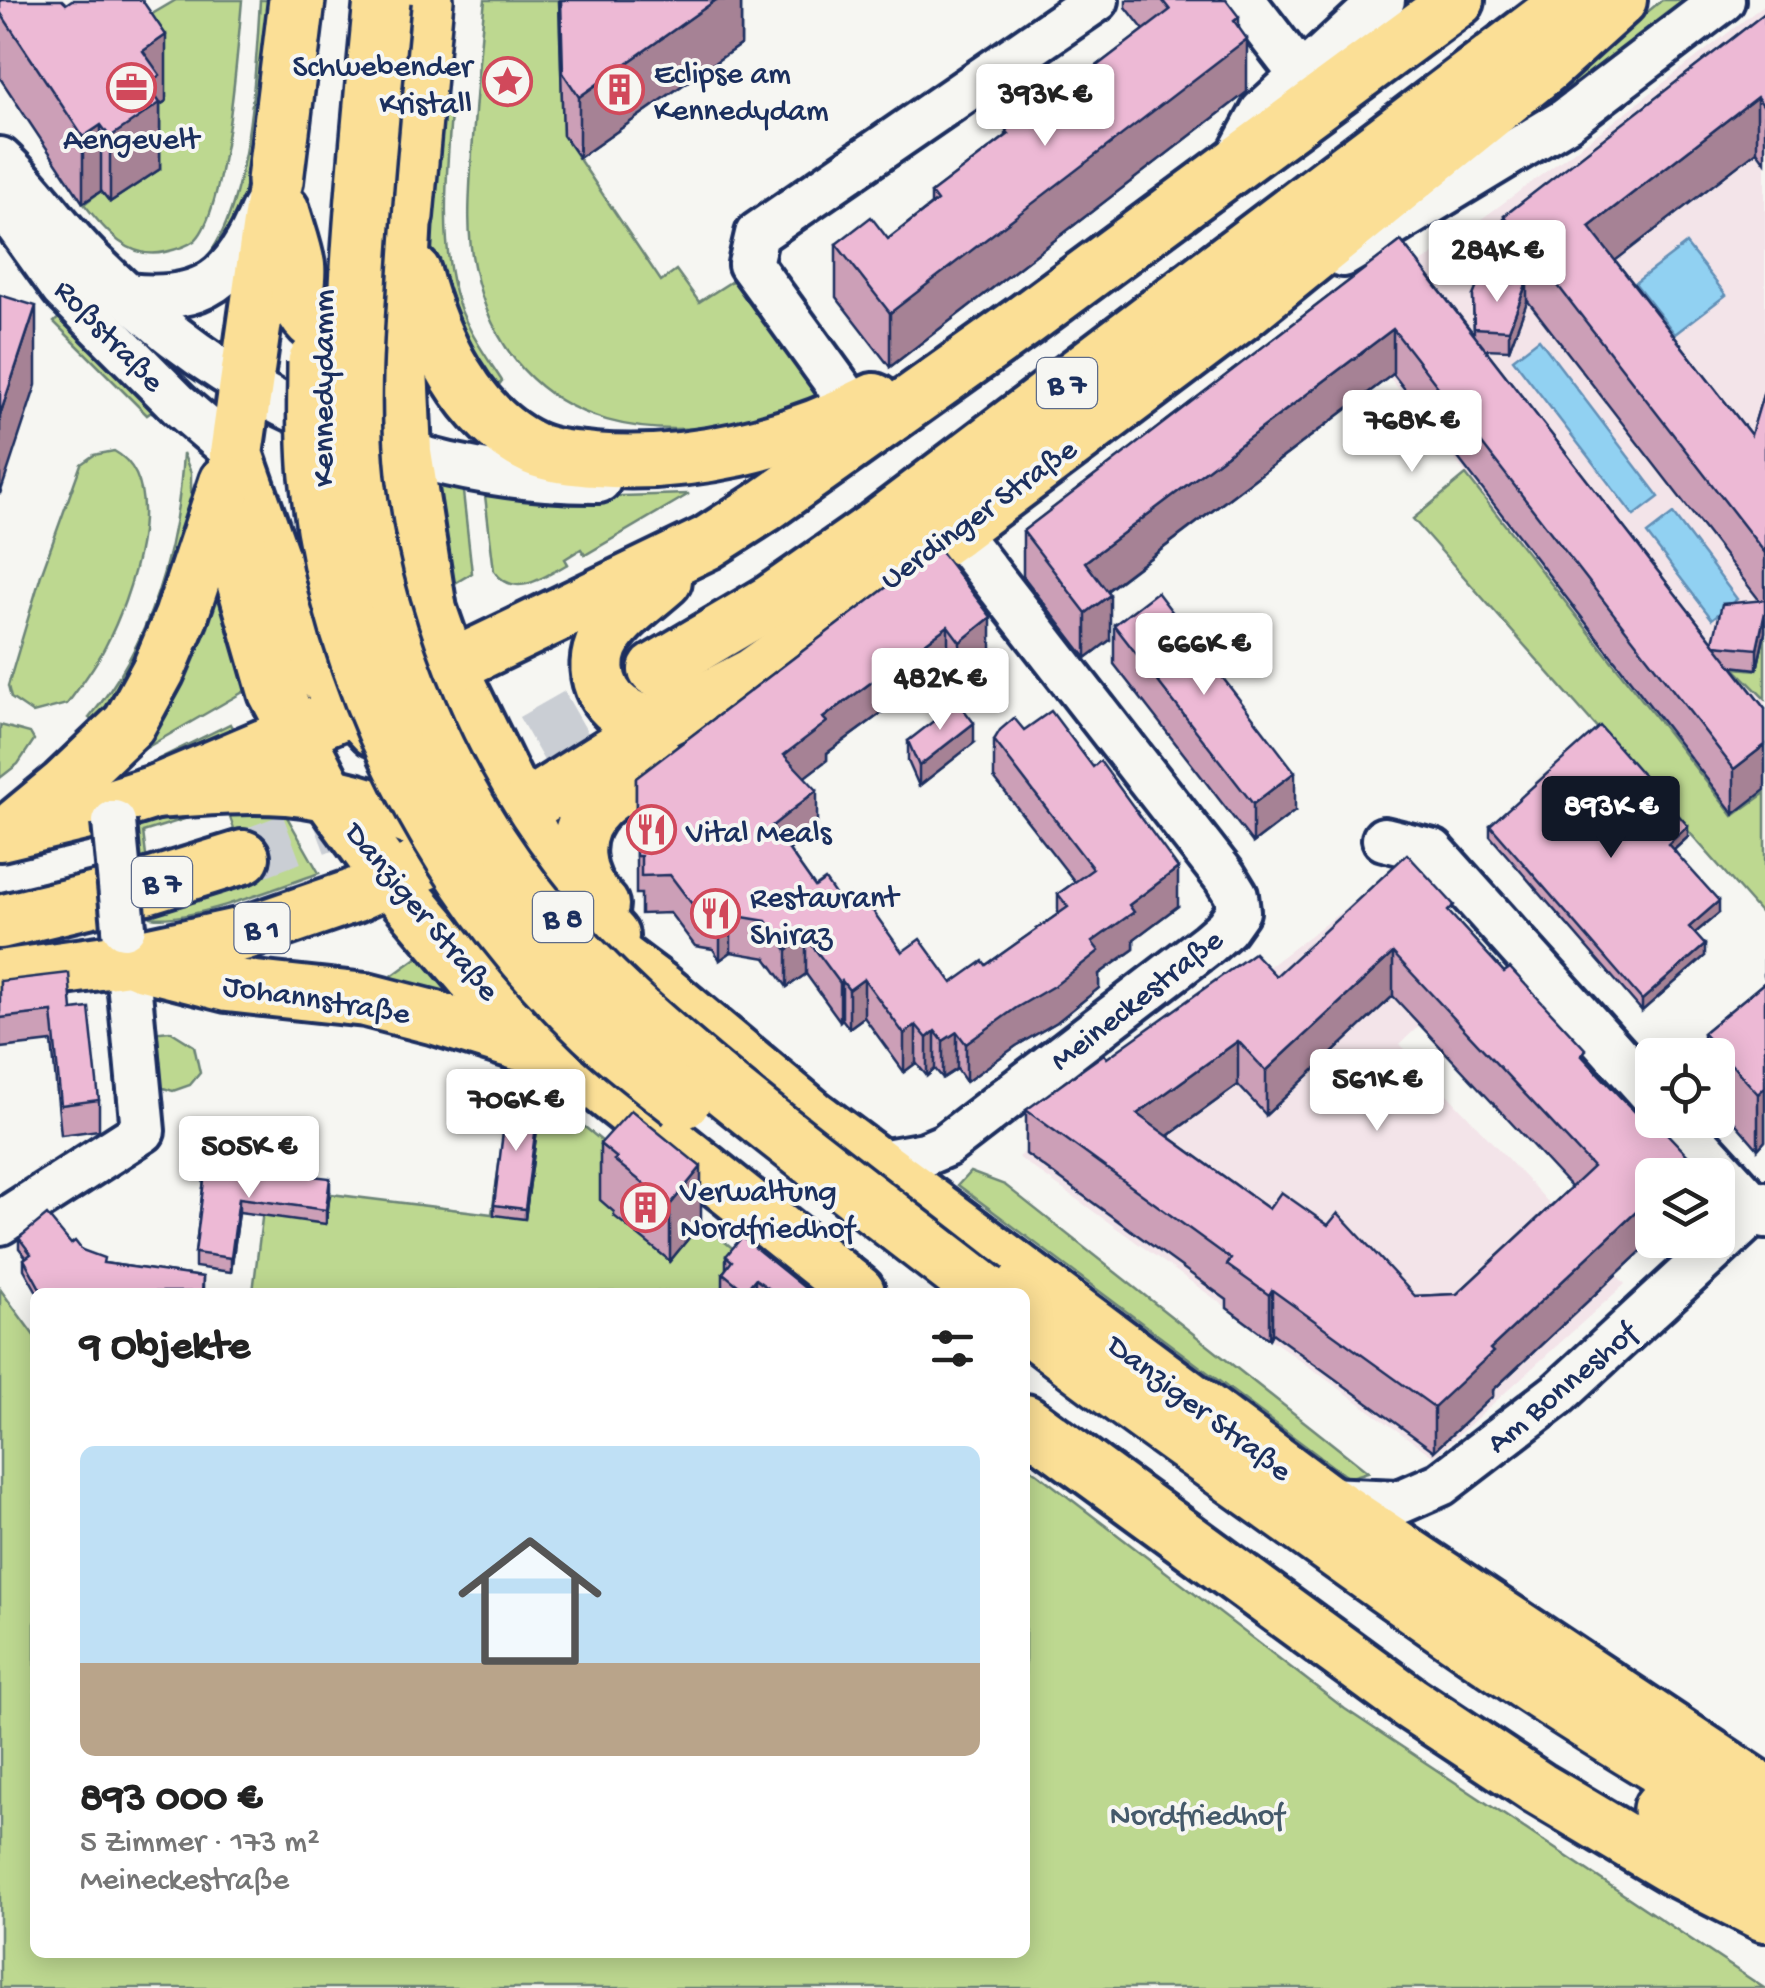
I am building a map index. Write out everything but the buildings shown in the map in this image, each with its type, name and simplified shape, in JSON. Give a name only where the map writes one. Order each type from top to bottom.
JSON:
[{"type":"highway","name":"Kennedydamm","points":[[274,181],[297,0]]},
{"type":"highway","name":"Kennedydamm","points":[[345,0],[316,328],[318,474],[344,612],[367,686],[421,760]]},
{"type":"highway","name":"Kennedydamm","points":[[382,0],[354,346],[357,477],[364,532],[381,600],[419,711],[421,760]]},
{"type":"highway","points":[[404,216],[424,0]]},
{"type":"highway","name":"Danziger Straße","points":[[421,760],[445,843],[476,891],[543,974],[595,1030],[921,1288]]},
{"type":"highway","points":[[421,760],[486,836],[542,914],[654,1030],[980,1288]]},
{"type":"highway","name":"Danziger Straße","points":[[1030,1336],[1051,1391],[1274,1552],[1430,1658],[1640,1796],[1765,1872]]},
{"type":"highway","name":"Danziger Straße","points":[[1051,1391],[1388,1588],[1539,1691],[1765,1826]]},
{"type":"main road","points":[[4,833],[128,806],[450,667],[707,542],[763,507],[1024,321],[1458,0]]},
{"type":"main road","name":"B 7","points":[[1514,0],[648,657],[770,602],[877,527],[1571,0]]},
{"type":"main road","points":[[1239,316],[1548,64],[1620,0]]},
{"type":"main road","points":[[274,181],[298,268],[300,307],[314,322],[344,336],[381,326],[401,286]]},
{"type":"main road","name":"Kennedydamm","points":[[236,454],[274,181]]},
{"type":"main road","points":[[404,216],[400,376],[405,452],[430,610],[450,667],[548,864],[679,1004]]},
{"type":"main road","points":[[404,216],[412,265],[436,340],[454,372],[494,422],[534,448],[558,456],[615,462],[678,459],[742,449],[840,416],[1024,321]]},
{"type":"main road","name":"Uerdinger Straße","points":[[520,810],[661,722],[754,674],[956,530],[1239,316]]},
{"type":"main road","points":[[236,454],[304,650],[348,711],[417,765],[520,810]]},
{"type":"main road","points":[[4,833],[64,786],[129,724],[180,617],[236,454]]},
{"type":"main road","points":[[236,454],[239,567],[267,669],[294,733]]},
{"type":"main road","points":[[661,722],[630,716],[612,702],[597,672],[598,654],[607,634],[707,542]]},
{"type":"main road","points":[[679,1004],[675,973],[587,888],[579,868],[579,841],[588,816],[600,804],[672,755],[754,674]]},
{"type":"main road","points":[[326,789],[328,746],[348,711]]},
{"type":"main road","name":"Danziger Straße","points":[[294,733],[326,789],[390,879],[473,977],[562,1056],[853,1288]]},
{"type":"main road","name":"B 8","points":[[128,806],[286,788],[326,789],[427,826],[466,845],[679,1004]]},
{"type":"main road","name":"Johannstraße","points":[[0,977],[126,943],[243,934],[390,879],[466,845],[520,810]]},
{"type":"main road","name":"B 7","points":[[0,886],[238,841],[146,887],[0,922]]},
{"type":"main road","name":"Johannstraße","points":[[126,943],[227,985],[366,1000],[562,1056]]},
{"type":"main road","points":[[562,1056],[570,1014],[589,986],[621,979],[679,1004]]},
{"type":"main road","name":"Danziger Straße","points":[[679,1004],[811,1115],[1325,1499],[1765,1792]]},
{"type":"main road","name":"Danziger Straße","points":[[1051,1391],[1410,1703],[1538,1788],[1676,1870],[1765,1914]]},
{"type":"street","points":[[405,452],[523,478],[654,481],[733,465],[840,416],[750,264],[757,234],[1097,0]]},
{"type":"street","points":[[1242,0],[1300,74]]},
{"type":"street","points":[[1231,168],[1262,112],[1383,0]]},
{"type":"street","name":"Uerdinger Straße","points":[[1239,316],[1566,120],[1723,0]]},
{"type":"street","name":"Roßstraße","points":[[0,159],[79,249],[175,337],[248,365],[314,420],[405,452]]},
{"type":"street","points":[[128,295],[170,296],[223,278],[254,231],[274,181]]},
{"type":"street","name":"Roßstraße","points":[[0,201],[63,289],[178,404],[236,454]]},
{"type":"street","points":[[314,420],[379,506],[430,610]]},
{"type":"street","name":"Meineckestraße","points":[[876,1162],[925,1154],[956,1138],[1208,944],[1238,911],[1236,895],[1226,877],[956,530]]},
{"type":"street","points":[[0,1223],[143,1131],[126,943],[129,724]]},
{"type":"street","points":[[1384,839],[1432,851],[1635,1076]]},
{"type":"street","points":[[1693,1138],[1763,1210]]},
{"type":"street","name":"Am Bonneshof","points":[[1325,1499],[1400,1502],[1441,1484],[1558,1394],[1763,1210]]},
{"type":"shaded area","points":[[1765,4],[1765,918],[1413,519],[1466,474],[1344,320],[1612,123]]},
{"type":"shaded area","points":[[1383,880],[1479,968],[1400,1044],[1625,1284],[1434,1457],[1018,1157]]},
{"type":"green space","points":[[176,0],[242,0],[229,128],[205,225],[191,243],[152,254],[119,241],[84,204],[101,191],[110,202],[143,116],[166,101],[120,33]]},
{"type":"green space","points":[[260,0],[269,0],[245,200],[232,247],[198,266],[215,245],[229,216],[239,180],[252,102]]},
{"type":"green space","points":[[485,0],[559,0],[563,135],[661,281],[676,270],[699,302],[740,276],[823,388],[820,398],[766,416],[711,427],[657,428],[607,420],[562,401],[523,369],[493,325],[474,266],[470,238],[472,152]]},
{"type":"green space","points":[[1662,0],[1697,0],[1611,67],[1476,152]]},
{"type":"green space","points":[[441,98],[452,99],[446,196],[450,269],[463,315],[502,381],[490,396],[429,259]]},
{"type":"green space","points":[[61,316],[154,410],[147,415],[54,322]]},
{"type":"green space","points":[[114,451],[131,466],[140,488],[143,514],[134,572],[115,625],[83,683],[67,704],[33,713],[11,698],[8,686],[41,575],[81,464],[94,455]]},
{"type":"green space","points":[[183,453],[191,473],[191,515],[171,598],[100,728],[89,718],[129,659],[157,594],[175,524]]},
{"type":"green space","points":[[424,471],[462,483],[472,573],[450,586]]},
{"type":"green space","points":[[1466,475],[1733,816],[1765,793],[1765,918],[1413,519]]},
{"type":"green space","points":[[484,487],[587,497],[689,494],[585,555],[581,549],[565,559],[568,564],[549,575],[520,585],[502,580],[494,571]]},
{"type":"green space","points":[[215,546],[257,684],[139,752]]},
{"type":"green space","points":[[1765,627],[1765,699],[1726,660],[1735,668],[1757,670],[1762,646],[1754,634]]},
{"type":"green space","points":[[230,724],[241,744],[134,771]]},
{"type":"green space","points":[[0,725],[30,733],[34,740],[18,764],[0,778]]},
{"type":"green space","points":[[220,803],[279,803],[319,873],[210,910],[151,917],[142,908],[137,892],[131,843],[134,826],[141,818],[164,809]],"holes":[[[226,806],[250,874],[152,904],[143,832]]]},
{"type":"green space","points":[[425,952],[488,1019],[382,983]]},
{"type":"green space","points":[[170,1031],[194,1046],[200,1073],[190,1085],[173,1091],[160,1087],[150,1033]]},
{"type":"green space","points":[[507,1109],[575,1119],[781,1288],[253,1288],[266,1186],[492,1214]]},
{"type":"green space","points":[[970,1172],[1005,1185],[1368,1472],[1348,1478],[958,1185]]},
{"type":"green space","name":"Nordfriedhof","points":[[0,1289],[30,1330],[30,1958],[1030,1958],[1030,1468],[1345,1709],[1764,1988],[0,1988]]},
{"type":"water","points":[[1686,244],[1726,295],[1675,334],[1635,283]]},
{"type":"water","points":[[1539,339],[1659,497],[1634,516],[1513,359]]},
{"type":"water","points":[[1673,514],[1737,599],[1712,619],[1647,534]]},
{"type":"tunnel","points":[[243,857],[420,790],[524,744],[645,675]]},
{"type":"place","name":"Schwebender Kristall","points":[[507,82]]},
{"type":"place","name":"Aengevelt","points":[[131,87]]},
{"type":"place","name":"Eclipse am Kennedydam","points":[[619,89]]},
{"type":"place","name":"Vital Meals","points":[[651,830]]},
{"type":"place","name":"Restaurant Shiraz","points":[[715,913]]},
{"type":"place","name":"Verwaltung Nordfriedhof","points":[[645,1207]]}]
